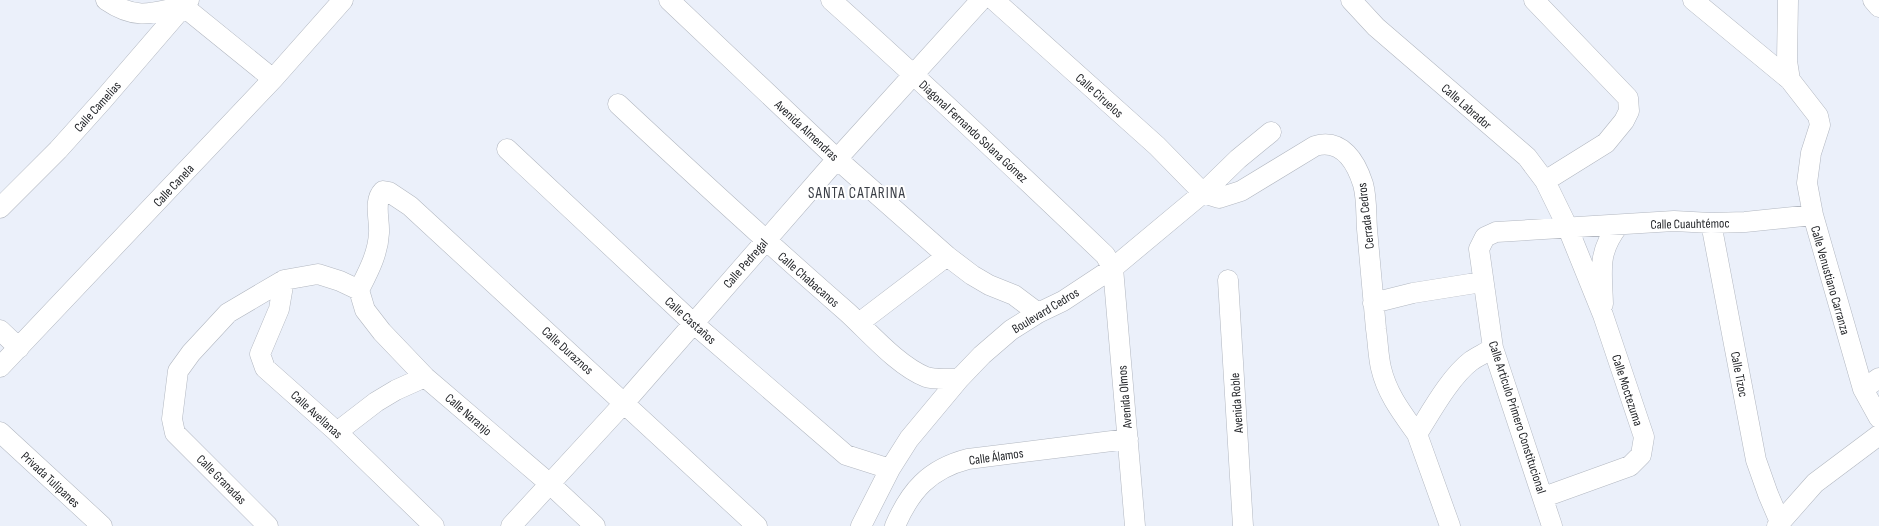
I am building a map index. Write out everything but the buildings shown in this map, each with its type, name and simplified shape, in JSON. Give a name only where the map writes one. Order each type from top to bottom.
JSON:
[{"type":"street","points":[[106,0],[120,10],[137,14],[155,13],[186,3],[274,78]]},
{"type":"street","name":"Calle Canela","points":[[0,367],[274,78],[343,0]]},
{"type":"street","name":"Avenida Almendras","points":[[669,0],[837,158],[947,256],[972,275],[989,285],[1014,295],[1038,313]]},
{"type":"street","name":"Diagonal Fernando Solana Gómez","points":[[830,0],[914,75],[1105,255],[1113,268]]},
{"type":"street","name":"Calle Pedregal","points":[[511,526],[625,402],[837,158],[981,0]]},
{"type":"street","name":"Calle Ciruelos","points":[[994,0],[1157,146],[1203,193]]},
{"type":"street","points":[[1534,0],[1628,98],[1630,111],[1606,143],[1545,181]]},
{"type":"street","name":"Calle Venustiano Carranza","points":[[1693,0],[1790,80],[1818,116],[1820,125],[1811,153],[1807,183],[1813,215],[1871,384],[1879,418]]},
{"type":"street","points":[[1788,0],[1787,61],[1790,80]]},
{"type":"street","points":[[1873,0],[1879,7]]},
{"type":"street","name":"Calle Labrador","points":[[1356,1],[1376,27],[1527,157],[1545,181],[1566,226]]},
{"type":"street","name":"Calle Camelias","points":[[0,208],[88,117],[186,3]]},
{"type":"street","name":"Calle Chabacanos","points":[[618,104],[887,350],[912,369],[927,377],[959,379]]},
{"type":"street","name":"Boulevard Cedros","points":[[861,526],[890,469],[909,439],[959,379],[982,355],[1012,330],[1038,313],[1063,301],[1113,268],[1203,193],[1238,159],[1271,132]]},
{"type":"street","name":"Cerrada Cedros","points":[[1203,193],[1219,198],[1241,191],[1315,146],[1323,143],[1331,143],[1344,150],[1356,166],[1364,186],[1373,303],[1381,367],[1386,385],[1395,402],[1417,434],[1450,526]]},
{"type":"street","name":"Calle Castaños","points":[[507,149],[693,323],[846,455],[890,469]]},
{"type":"street","name":"Calle Duraznos","points":[[359,290],[378,248],[378,202],[380,195],[383,191],[389,192],[410,206],[625,402],[757,526]]},
{"type":"street","name":"Calle Cuauhtémoc","points":[[1485,237],[1496,232],[1566,226],[1618,226],[1674,221],[1711,224],[1813,215]]},
{"type":"street","name":"Calle Tizoc","points":[[1711,224],[1756,460],[1779,524]]},
{"type":"street","name":"Calle Moctezuma","points":[[1544,497],[1630,466],[1641,455],[1644,437],[1603,315],[1566,226]]},
{"type":"street","points":[[1603,315],[1602,255],[1608,238],[1618,226]]},
{"type":"street","name":"Calle Articulo Primero Constitucional","points":[[1485,237],[1479,249],[1482,282],[1493,348],[1544,497],[1552,526]]},
{"type":"street","points":[[859,323],[947,256]]},
{"type":"street","name":"Avenida Olmos","points":[[1113,268],[1135,526]]},
{"type":"street","points":[[284,280],[318,274],[340,281],[359,290]]},
{"type":"street","name":"Calle Avellanas","points":[[284,280],[280,309],[260,354],[265,368],[337,432],[434,526]]},
{"type":"street","name":"Calle Granadas","points":[[268,526],[175,432],[172,419],[178,371],[191,353],[228,313],[284,280]]},
{"type":"street","name":"Avenida Roble","points":[[1228,280],[1243,526]]},
{"type":"street","points":[[1373,303],[1413,293],[1482,282]]},
{"type":"street","name":"Calle Naranjo","points":[[359,290],[366,310],[378,327],[425,377],[550,484],[595,526]]},
{"type":"street","points":[[0,330],[19,348]]},
{"type":"street","points":[[1417,434],[1443,394],[1459,375],[1471,362],[1493,348]]},
{"type":"street","points":[[337,432],[376,402],[396,390],[425,377]]},
{"type":"street","name":"Privada Tulipanes","points":[[0,432],[102,526]]},
{"type":"street","points":[[1779,524],[1815,483],[1879,435]]},
{"type":"street","name":"Calle Álamos","points":[[895,526],[909,497],[920,484],[936,472],[953,463],[968,459],[1128,440]]},
{"type":"district","name":"SANTA CATARINA","points":[[857,193]]}]
